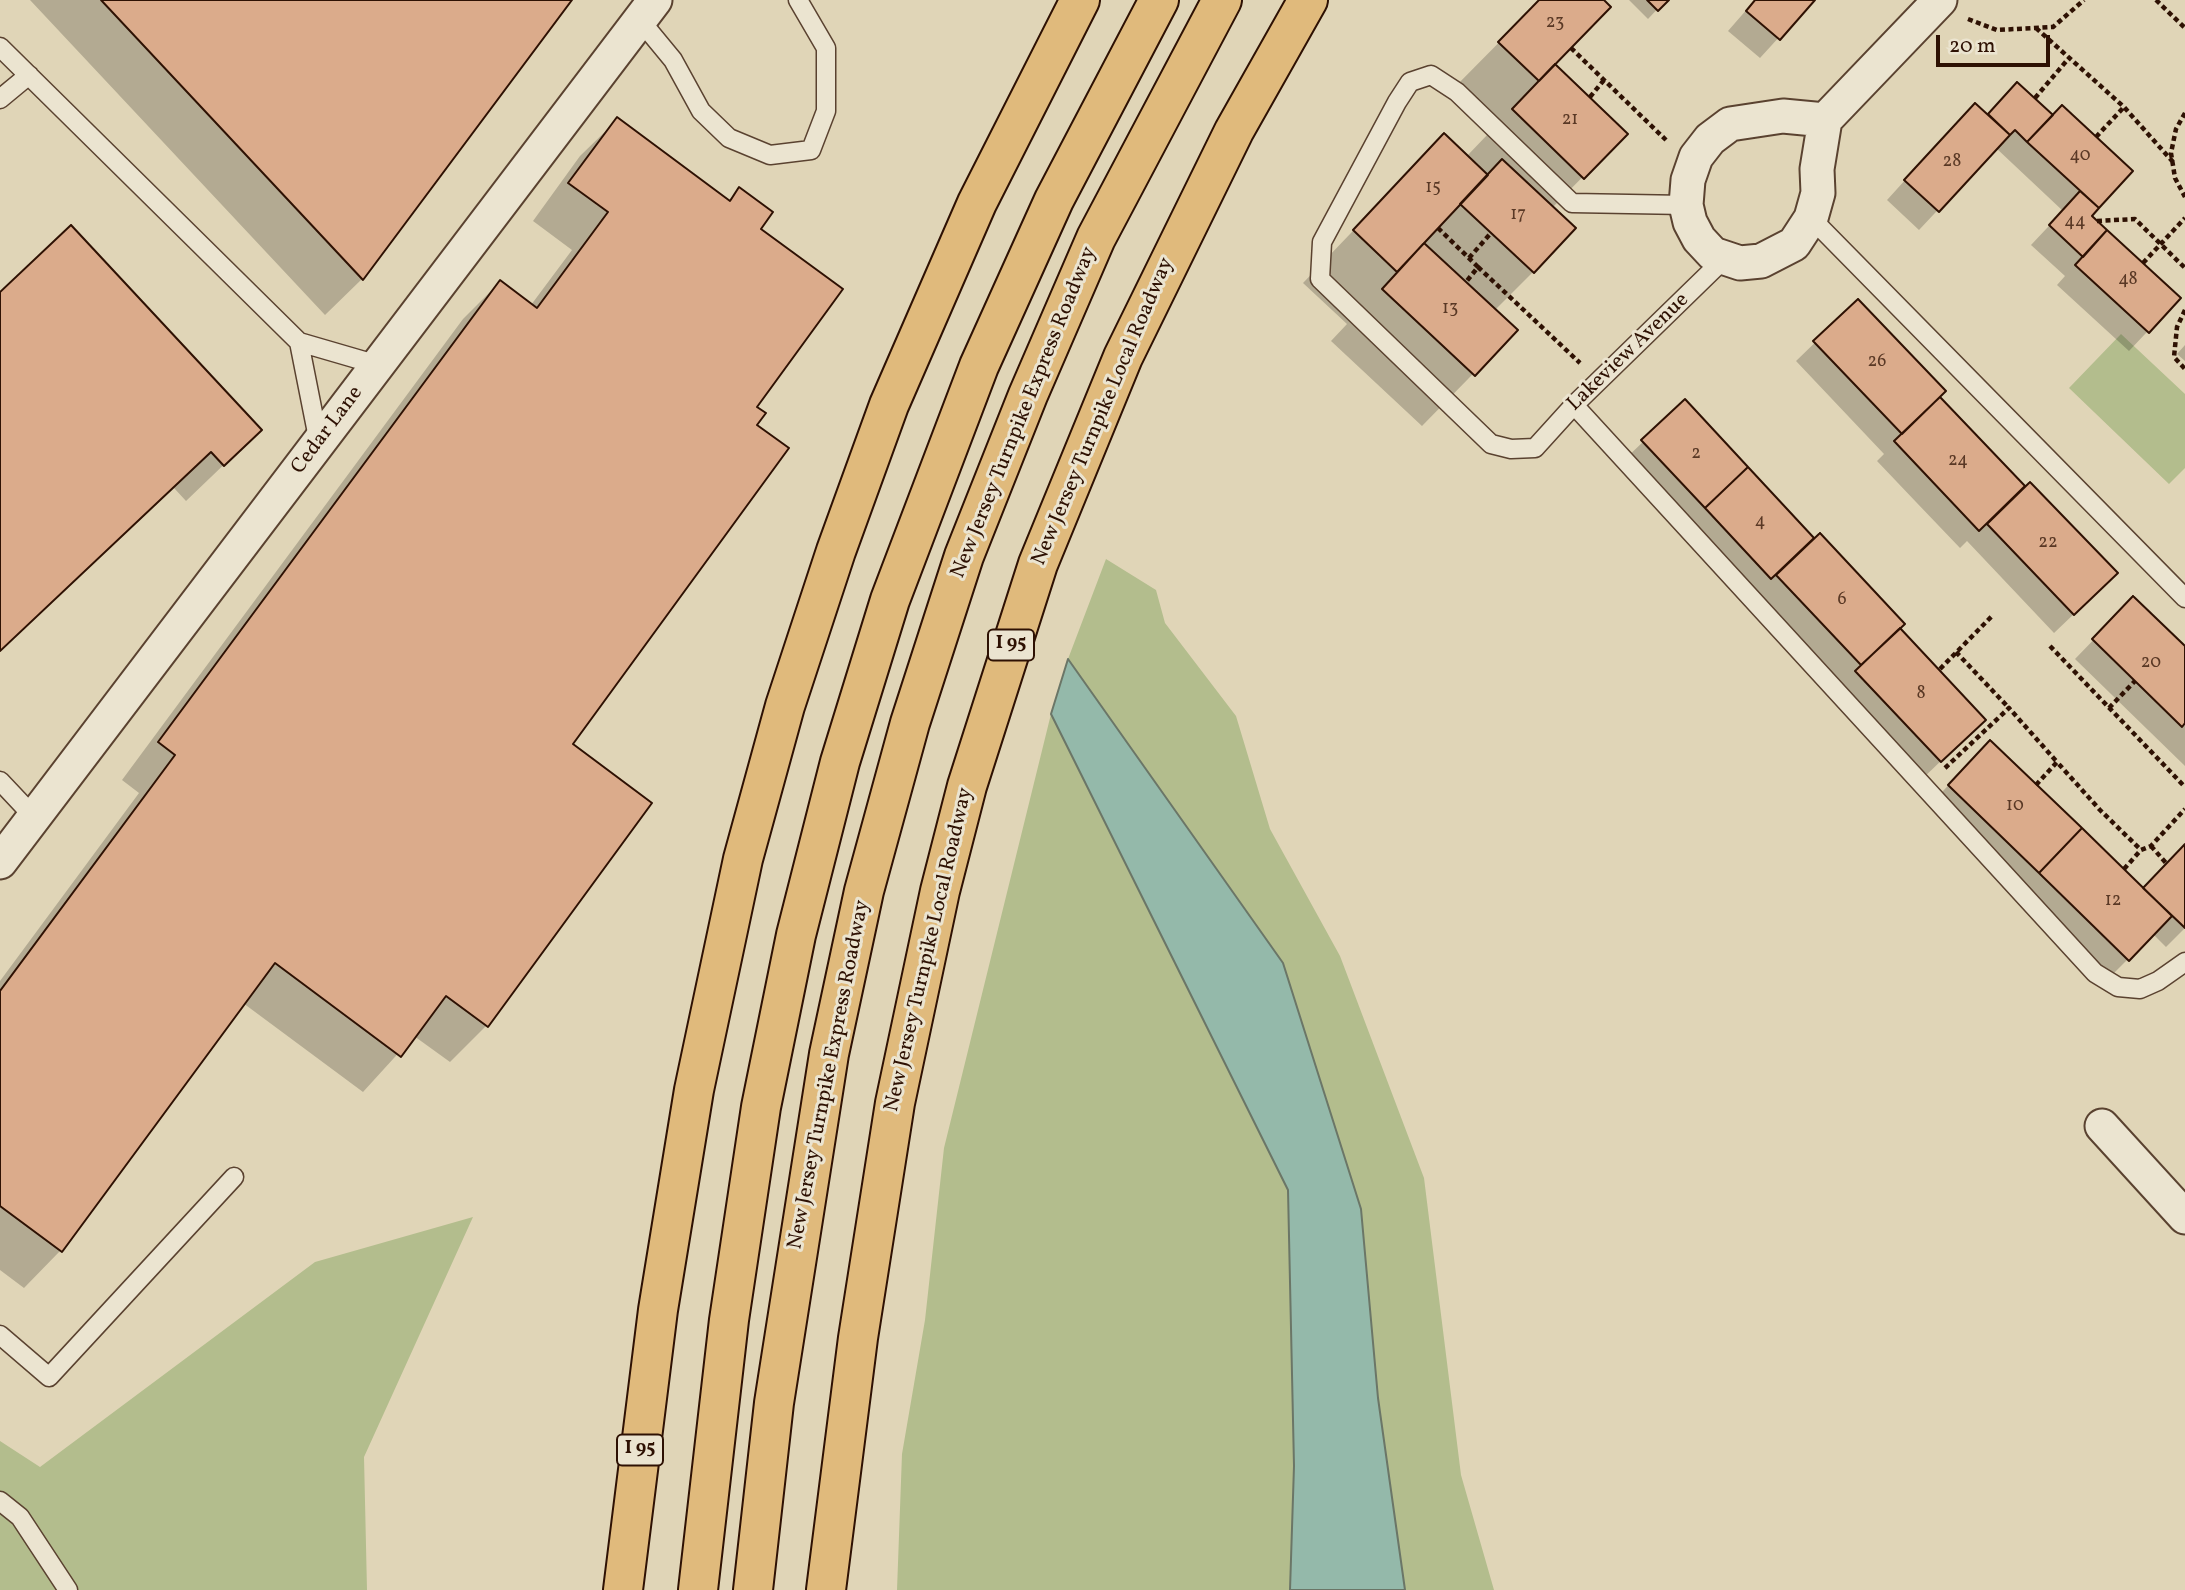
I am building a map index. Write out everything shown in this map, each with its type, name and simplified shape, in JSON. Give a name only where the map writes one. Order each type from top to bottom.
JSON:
[{"type":"highway","name":"I 95","points":[[623,1590],[658,1310],[678,1177],[725,936],[762,785],[810,625],[890,405],[943,277],[1006,143],[1080,0]]},
{"type":"highway","points":[[698,1590],[729,1320],[761,1107],[796,935],[841,762],[890,600],[951,435],[1018,277],[1094,118],[1158,0]]},
{"type":"highway","name":"New Jersey Turnpike Express Roadway","points":[[753,1590],[785,1328],[816,1131],[845,974],[887,802],[937,635],[997,470],[1091,249],[1139,153],[1222,0]]},
{"type":"highway","name":"New Jersey Turnpike Local Roadway","points":[[826,1590],[858,1338],[895,1104],[940,891],[967,786],[1038,564],[1123,357],[1175,246],[1234,131],[1308,0]]},
{"type":"street","points":[[1825,120],[1783,116],[1730,124],[1710,139],[1696,157],[1688,180],[1686,205],[1699,239],[1713,254],[1724,259],[1750,262],[1777,256],[1794,244],[1811,218],[1818,193],[1818,169],[1825,120],[1939,1]]},
{"type":"street","name":"Cedar Lane","points":[[0,862],[648,10]]},
{"type":"street","points":[[2102,1126],[2185,1217]]},
{"type":"lane","points":[[648,10],[701,111],[729,138],[770,155],[811,150],[826,111],[825,48],[798,0]]},
{"type":"lane","points":[[0,47],[299,341],[378,365]]},
{"type":"lane","points":[[0,99],[29,75]]},
{"type":"lane","name":"Lakeview Avenue","points":[[1686,205],[1572,203],[1448,86],[1431,75],[1410,82],[1403,92],[1322,242],[1320,279],[1490,444],[1511,449],[1535,448],[1574,405],[1724,259]]},
{"type":"lane","points":[[1811,218],[2185,598]]},
{"type":"lane","points":[[299,341],[318,443]]},
{"type":"lane","points":[[1574,405],[2095,973],[2118,987],[2140,989],[2158,981],[2185,962]]},
{"type":"lane","points":[[0,781],[34,817]]},
{"type":"lane","points":[[0,1335],[49,1377],[234,1177]]},
{"type":"lane","points":[[0,1501],[20,1517],[68,1590]]},
{"type":"path","points":[[1939,1],[1972,21],[1997,30],[2053,27],[2084,0]]},
{"type":"path","points":[[2156,0],[2185,28]]},
{"type":"path","points":[[2036,28],[2123,107],[2173,162]]},
{"type":"path","points":[[1571,48],[1672,146],[1696,157]]},
{"type":"path","points":[[2035,98],[2068,58]]},
{"type":"path","points":[[1590,97],[1604,80]]},
{"type":"path","points":[[2096,137],[2123,107]]},
{"type":"path","points":[[2185,113],[2176,129],[2173,162],[2175,178],[2185,197]]},
{"type":"path","points":[[2143,263],[2185,218]]},
{"type":"path","points":[[2097,221],[2135,219],[2185,268]]},
{"type":"path","points":[[1438,228],[1599,381]]},
{"type":"path","points":[[1469,258],[1491,233]]},
{"type":"path","points":[[1466,282],[1478,267]]},
{"type":"path","points":[[2185,310],[2177,327],[2174,357],[2185,369]]},
{"type":"path","points":[[1940,669],[1992,617]]},
{"type":"path","points":[[2050,646],[2185,787]]},
{"type":"path","points":[[1956,652],[2100,810],[2141,850]]},
{"type":"path","points":[[2109,708],[2135,681]]},
{"type":"path","points":[[1924,788],[2009,708]]},
{"type":"path","points":[[2036,785],[2057,762]]},
{"type":"path","points":[[2124,869],[2141,850],[2151,846],[2185,809]]},
{"type":"path","points":[[2151,846],[2166,863]]},
{"type":"shaded area","points":[[2121,334],[2185,394],[2185,468],[2169,484],[2069,388]]},
{"type":"shaded area","points":[[1106,559],[1156,590],[1165,623],[1236,716],[1270,829],[1340,956],[1424,1178],[1461,1475],[1494,1590],[1405,1590],[1378,1398],[1361,1209],[1283,964],[1068,659]]},
{"type":"shaded area","points":[[1068,659],[1283,963],[1361,1209],[1378,1398],[1405,1590],[1290,1590],[1294,1466],[1288,1190],[1051,714]]},
{"type":"shaded area","points":[[1051,714],[1288,1190],[1294,1466],[1290,1590],[897,1590],[902,1454],[925,1320],[944,1148]]},
{"type":"shaded area","points":[[473,1217],[364,1457],[367,1590],[0,1590],[0,1441],[40,1467],[315,1262]]},
{"type":"building","points":[[101,0],[572,0],[363,280]]},
{"type":"building","points":[[1539,0],[1604,0],[1611,7],[1539,81],[1498,42]]},
{"type":"building","points":[[1647,0],[1669,0],[1658,11]]},
{"type":"building","points":[[1755,0],[1815,0],[1780,40],[1746,11]]},
{"type":"building","points":[[1555,64],[1628,134],[1584,179],[1512,109]]},
{"type":"building","points":[[2017,82],[2053,115],[2027,142],[2015,130],[2010,135],[1988,114]]},
{"type":"building","points":[[1975,103],[2010,135],[1939,212],[1904,180]]},
{"type":"building","points":[[2062,105],[2133,171],[2099,208],[2027,142]]},
{"type":"building","points":[[617,117],[730,201],[739,187],[773,212],[761,229],[843,289],[757,407],[766,413],[757,425],[789,448],[573,744],[652,803],[488,1027],[446,996],[401,1057],[275,963],[62,1252],[0,1206],[0,991],[175,755],[158,742],[500,280],[537,308],[608,212],[568,183]]},
{"type":"building","points":[[1444,133],[1488,175],[1397,272],[1353,230]]},
{"type":"building","points":[[1502,159],[1576,228],[1534,273],[1460,204]]},
{"type":"building","points":[[2080,191],[2099,208],[2092,216],[2107,230],[2083,257],[2049,225]]},
{"type":"building","points":[[71,225],[262,430],[224,466],[211,452],[0,651],[0,292]]},
{"type":"building","points":[[2107,230],[2181,298],[2149,333],[2075,265]]},
{"type":"building","points":[[1424,243],[1518,330],[1475,376],[1382,289]]},
{"type":"building","points":[[1858,299],[1946,391],[1902,434],[1813,341]]},
{"type":"building","points":[[1940,397],[2025,486],[1979,531],[1894,441]]},
{"type":"building","points":[[1685,399],[1748,467],[1705,508],[1641,440]]},
{"type":"building","points":[[1748,467],[1814,538],[1771,579],[1705,508]]},
{"type":"building","points":[[2030,482],[2118,573],[2074,615],[1987,524]]},
{"type":"building","points":[[1820,533],[1905,624],[1861,665],[1776,575]]},
{"type":"building","points":[[2133,596],[2185,646],[2185,723],[2182,727],[2092,639]]},
{"type":"building","points":[[1900,628],[1986,720],[1941,762],[1855,671]]},
{"type":"building","points":[[1990,740],[2082,828],[2039,873],[1948,785]]},
{"type":"building","points":[[2082,828],[2172,916],[2129,961],[2039,873]]},
{"type":"building","points":[[2185,844],[2185,928],[2143,888]]}]
